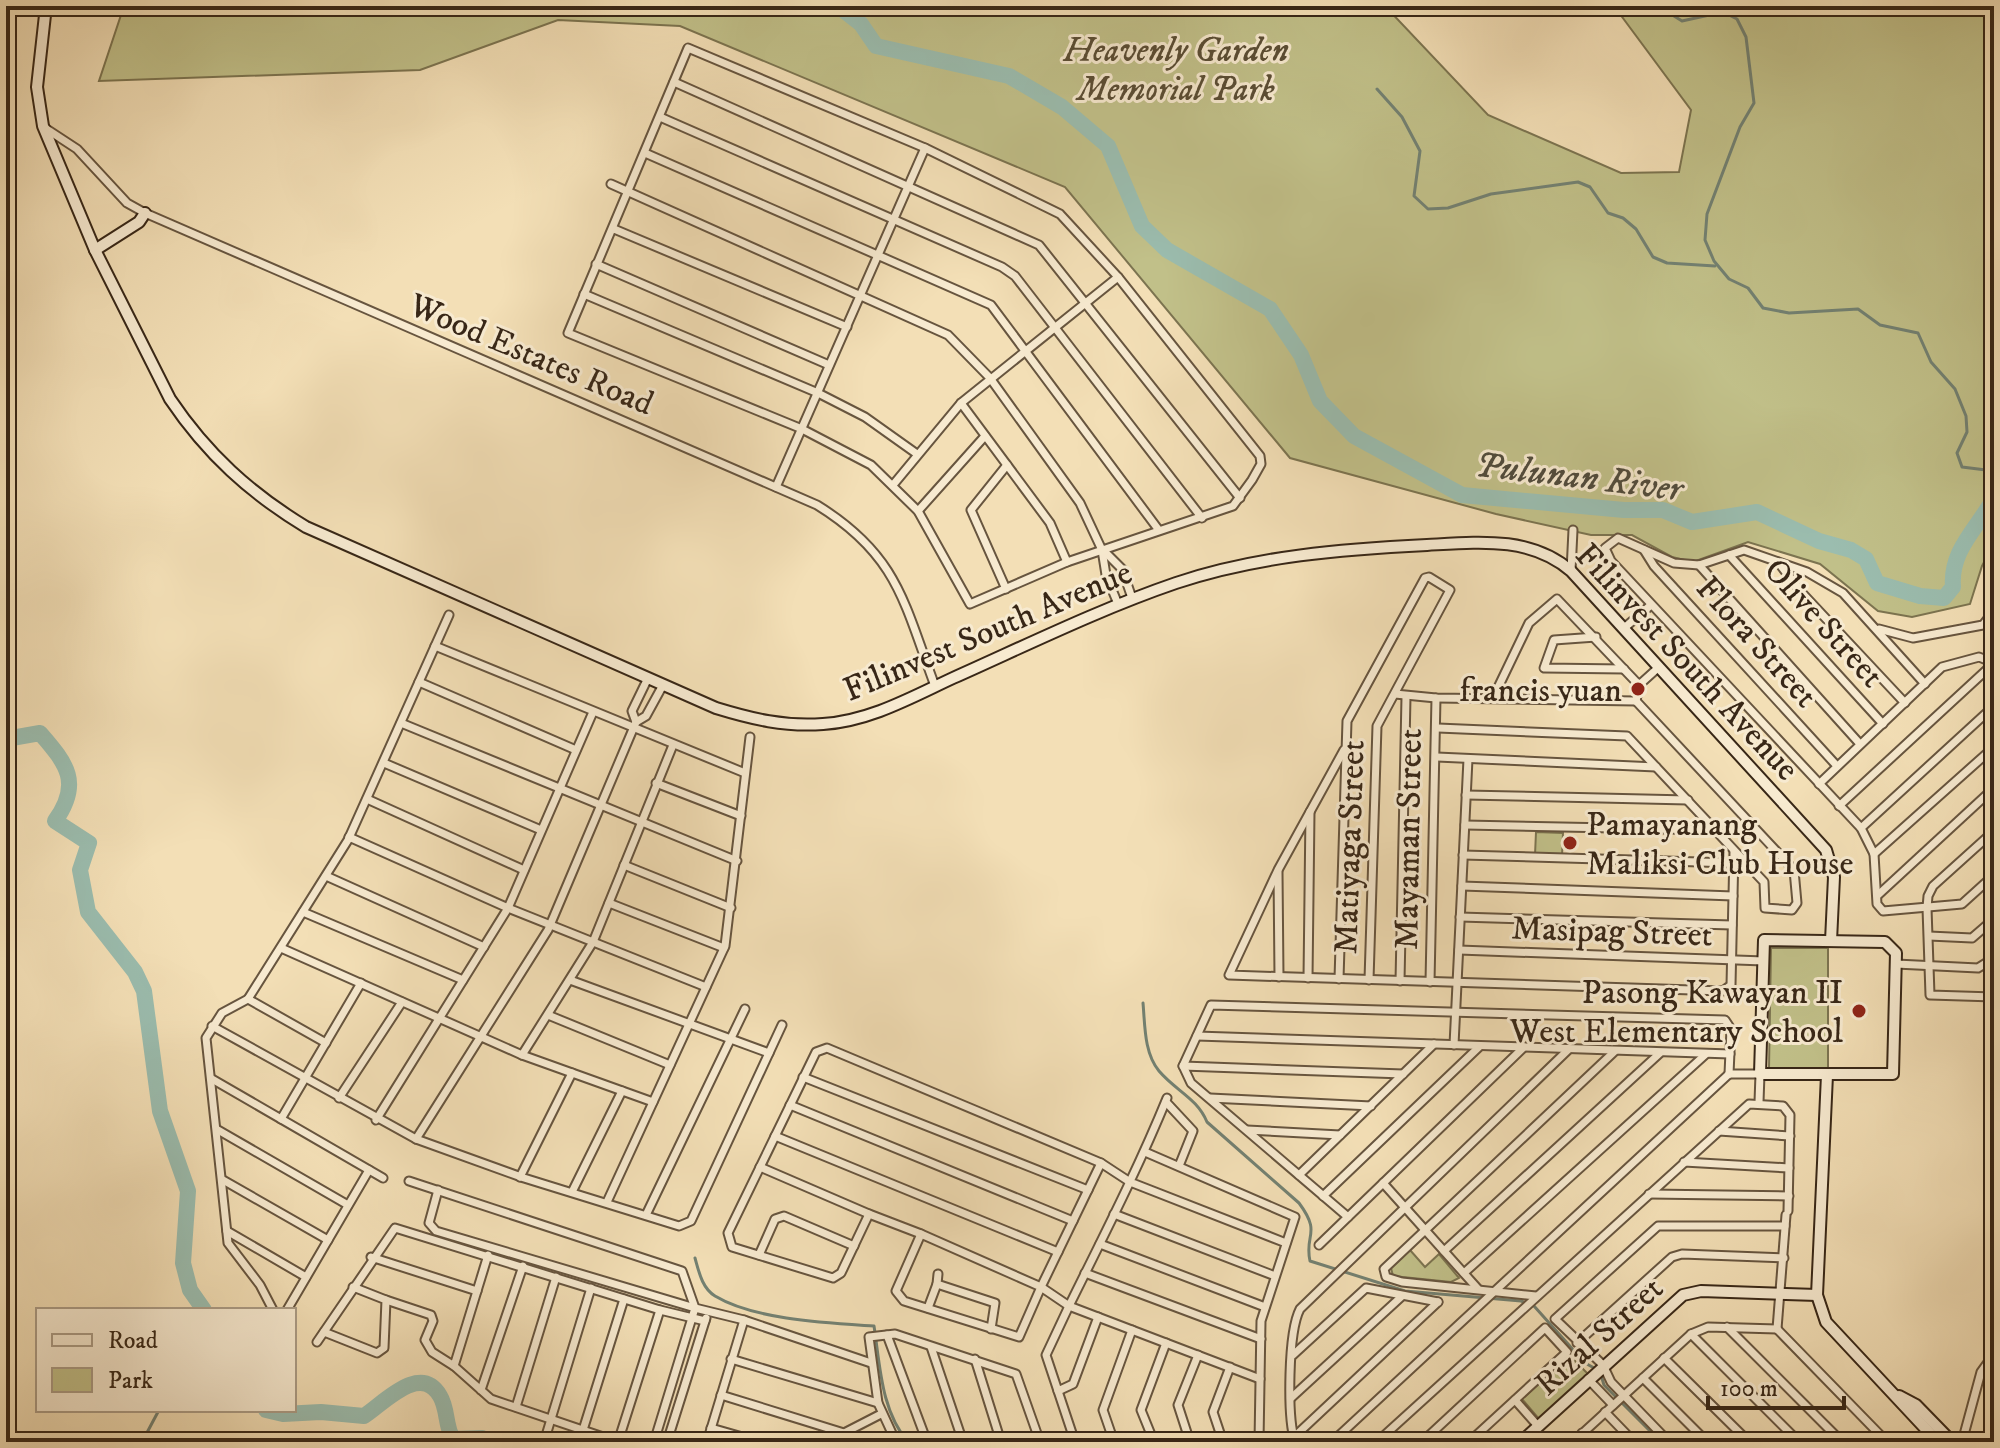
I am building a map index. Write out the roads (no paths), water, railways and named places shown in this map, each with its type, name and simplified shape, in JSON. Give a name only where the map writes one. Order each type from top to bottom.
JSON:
[{"type":"street","name":"Filinvest South Avenue","points":[[46,6],[37,87],[43,126],[95,250],[177,410],[208,451],[253,493],[335,542],[663,685],[739,715],[792,725],[857,718],[1132,598],[1239,567],[1393,547],[1459,543],[1520,545],[1538,549],[1571,571],[1826,850],[1834,877],[1831,941]]},
{"type":"street","points":[[688,48],[925,148],[1060,214],[1118,277],[1260,456],[1261,464],[1240,498],[1233,506],[1202,518],[1158,529],[1067,562],[976,604],[965,600],[934,534],[918,511],[871,465],[802,429],[568,333],[674,82],[688,48]]},
{"type":"street","points":[[674,82],[1039,245],[1240,498]]},
{"type":"street","points":[[660,117],[1002,267],[1015,276],[1202,518]]},
{"type":"street","name":"Wood Estates Road","points":[[43,126],[77,149],[127,203],[145,213],[776,487],[838,518],[881,556],[898,589],[935,686]]},
{"type":"street","points":[[776,487],[925,148]]},
{"type":"street","points":[[645,153],[877,257],[977,296],[991,305],[1158,529]]},
{"type":"street","points":[[611,184],[948,335],[990,378],[1080,503],[1102,550],[1106,575],[1118,604]]},
{"type":"street","points":[[95,250],[139,222],[145,213]]},
{"type":"street","points":[[614,229],[847,327]]},
{"type":"street","points":[[596,264],[829,365]]},
{"type":"street","points":[[893,485],[961,403],[1118,277]]},
{"type":"street","points":[[584,294],[818,393],[865,417],[917,454]]},
{"type":"street","points":[[961,403],[1050,523],[1067,562]]},
{"type":"street","points":[[918,511],[985,436]]},
{"type":"street","points":[[1006,589],[971,510],[1007,465]]},
{"type":"street","points":[[1571,571],[1573,530]]},
{"type":"street","points":[[1925,684],[1843,593],[1807,572],[1744,550],[1699,565],[1674,563],[1627,540],[1613,539],[1605,548],[1611,561],[1651,605],[1861,828],[1874,854],[1877,904],[1883,911],[1962,904],[1994,875]]},
{"type":"street","name":"Flora Street","points":[[1643,549],[1654,566],[1837,766]]},
{"type":"street","points":[[1102,550],[1122,569],[1132,598]]},
{"type":"street","name":"Olive Street","points":[[1729,555],[1883,724]]},
{"type":"street","points":[[1777,560],[1802,593],[1905,703]]},
{"type":"street","points":[[1699,565],[1860,744]]},
{"type":"street","name":"Matiyaga Street","points":[[1344,750],[1350,712],[1425,578],[1429,577],[1450,590],[1376,732],[1369,980]]},
{"type":"street","points":[[1493,698],[1529,623],[1557,599],[1639,685]]},
{"type":"street","points":[[1623,629],[1651,605]]},
{"type":"street","points":[[1877,628],[1913,638],[1983,625],[1994,611]]},
{"type":"street","points":[[272,1308],[260,1285],[228,1243],[206,1038],[222,1013],[248,999],[349,837],[449,615]]},
{"type":"street","points":[[1596,637],[1554,640],[1544,668],[1625,669]]},
{"type":"street","points":[[435,646],[593,712],[635,725],[673,745],[745,773]]},
{"type":"street","points":[[1819,784],[1950,664],[1979,657],[1994,663],[1839,806]]},
{"type":"street","points":[[1636,701],[1639,685],[1659,667]]},
{"type":"street","points":[[635,725],[632,711],[648,678]]},
{"type":"street","points":[[419,682],[576,750]]},
{"type":"street","points":[[416,1139],[550,925],[635,725],[646,716],[663,685]]},
{"type":"street","points":[[1395,694],[1436,698],[1636,701],[1794,870],[1797,879],[1795,908],[1765,908],[1764,882],[1633,741],[1621,734],[1438,728]]},
{"type":"street","points":[[1400,981],[1406,697]]},
{"type":"street","name":"Mayaman Street","points":[[1430,982],[1438,728],[1436,698]]},
{"type":"street","points":[[1861,828],[1994,706]]},
{"type":"street","points":[[376,1120],[508,908],[593,712]]},
{"type":"street","points":[[401,723],[640,824],[737,861]]},
{"type":"street","points":[[607,1202],[724,948],[750,737]]},
{"type":"street","points":[[522,1055],[593,942],[673,745]]},
{"type":"street","points":[[1874,854],[1992,748]]},
{"type":"street","points":[[1339,979],[1344,750]]},
{"type":"street","points":[[1344,750],[1278,870],[1229,975],[1729,989],[1734,851]]},
{"type":"street","points":[[1437,757],[1656,767]]},
{"type":"street","points":[[1454,1045],[1468,759]]},
{"type":"street","points":[[384,763],[541,830]]},
{"type":"street","points":[[656,783],[741,816]]},
{"type":"street","points":[[1878,895],[1994,788]]},
{"type":"street","points":[[1466,795],[1688,800]]},
{"type":"street","points":[[367,799],[524,870]]},
{"type":"street","points":[[1308,978],[1310,808]]},
{"type":"street","points":[[1465,825],[1714,830]]},
{"type":"street","points":[[1994,831],[1933,886],[1927,908],[1928,992],[1933,997],[1994,997]]},
{"type":"street","points":[[349,837],[508,908],[706,987]]},
{"type":"street","points":[[1463,855],[1733,863]]},
{"type":"street","points":[[624,865],[731,908]]},
{"type":"street","points":[[1278,870],[1279,977]]},
{"type":"street","points":[[326,876],[484,947]]},
{"type":"street","points":[[1462,886],[1733,896]]},
{"type":"street","points":[[609,903],[724,948]]},
{"type":"street","points":[[303,912],[463,980]]},
{"type":"street","points":[[1460,917],[1732,925]]},
{"type":"street","points":[[1929,936],[1972,938],[1994,919]]},
{"type":"street","points":[[1332,1442],[1729,1074],[1760,1074],[1827,1075],[1893,1074],[1896,953],[1885,942],[1764,940],[1764,961],[1760,1074],[1759,1102]]},
{"type":"street","points":[[281,948],[522,1055],[653,1102]]},
{"type":"street","name":"Masipag Street","points":[[1459,950],[1764,961]]},
{"type":"street","points":[[1896,964],[1978,968],[1994,958]]},
{"type":"street","points":[[570,980],[769,1053]]},
{"type":"street","points":[[281,1119],[361,983]]},
{"type":"street","points":[[248,999],[326,1043]]},
{"type":"street","points":[[339,1098],[402,1002]]},
{"type":"street","points":[[1183,1066],[1211,1005],[1725,1020],[1731,1029],[1729,1074]]},
{"type":"street","points":[[646,1215],[745,1009]]},
{"type":"street","points":[[548,1015],[670,1065]]},
{"type":"street","points":[[212,1026],[376,1120],[416,1139],[520,1177],[679,1226],[691,1221],[782,1025]]},
{"type":"street","points":[[1197,1036],[1730,1054]]},
{"type":"street","points":[[1299,1175],[1434,1044]]},
{"type":"street","points":[[1323,1196],[1480,1046]]},
{"type":"street","points":[[1319,1245],[1524,1047]]},
{"type":"street","points":[[869,1214],[841,1273],[833,1278],[732,1247],[728,1233],[816,1052],[827,1048],[1101,1163],[1130,1182],[1286,1243]]},
{"type":"street","points":[[1294,1440],[1291,1398],[1300,1309],[1569,1049]]},
{"type":"street","points":[[1534,1298],[1402,1282],[1386,1277],[1384,1269],[1615,1051]]},
{"type":"street","points":[[1444,1251],[1660,1053]]},
{"type":"street","points":[[1464,1273],[1706,1054]]},
{"type":"street","points":[[1183,1066],[1403,1074]]},
{"type":"street","points":[[1183,1066],[1191,1083],[1348,1217]]},
{"type":"street","points":[[520,1177],[572,1073]]},
{"type":"street","points":[[1827,1075],[1817,1295],[1826,1322],[1938,1442]]},
{"type":"street","points":[[803,1077],[1088,1190]]},
{"type":"street","points":[[212,1079],[383,1178]]},
{"type":"street","points":[[572,1192],[622,1091]]},
{"type":"street","points":[[1210,1098],[1371,1106]]},
{"type":"street","points":[[1075,1442],[1046,1355],[1145,1152],[1166,1100],[1193,1131],[1179,1166]]},
{"type":"street","points":[[1377,1442],[1743,1107],[1759,1102],[1788,1110],[1789,1196],[1777,1329]]},
{"type":"street","points":[[790,1105],[1073,1221]]},
{"type":"street","points":[[218,1130],[348,1205]]},
{"type":"street","points":[[1247,1130],[1340,1135]]},
{"type":"street","points":[[1719,1131],[1790,1136]]},
{"type":"street","points":[[775,1136],[1058,1252]]},
{"type":"street","points":[[1145,1152],[1295,1217],[1265,1307],[1261,1339],[1259,1442]]},
{"type":"street","points":[[1684,1162],[1789,1168]]},
{"type":"street","points":[[921,1234],[896,1291],[904,1301],[1019,1337],[1101,1163]]},
{"type":"street","points":[[760,1167],[1041,1287],[1069,1306],[1260,1379]]},
{"type":"street","points":[[288,1308],[369,1170]]},
{"type":"street","points":[[223,1180],[328,1240]]},
{"type":"street","points":[[409,1181],[682,1271],[695,1308],[654,1442]]},
{"type":"street","points":[[1383,1183],[1478,1289]]},
{"type":"street","points":[[438,1190],[429,1223],[432,1228],[488,1255],[660,1310],[705,1321]]},
{"type":"street","points":[[1649,1194],[1789,1196]]},
{"type":"street","points":[[1114,1214],[1275,1276]]},
{"type":"street","points":[[759,1255],[775,1219],[784,1216],[854,1246]]},
{"type":"street","points":[[1669,1442],[1618,1401],[1577,1343],[1555,1319],[1658,1226],[1785,1226]]},
{"type":"street","points":[[317,1342],[371,1257],[395,1228],[744,1320],[871,1363]]},
{"type":"street","points":[[227,1231],[306,1277]]},
{"type":"street","points":[[1100,1244],[1265,1307]]},
{"type":"street","points":[[1577,1343],[1672,1257],[1682,1254],[1784,1258]]},
{"type":"street","points":[[454,1366],[488,1255]]},
{"type":"street","points":[[371,1257],[477,1291]]},
{"type":"street","points":[[481,1390],[523,1266]]},
{"type":"street","points":[[1085,1273],[1261,1339]]},
{"type":"street","points":[[928,1308],[938,1274]]},
{"type":"street","points":[[516,1407],[556,1277]]},
{"type":"street","points":[[937,1284],[995,1303],[991,1329]]},
{"type":"street","points":[[353,1287],[431,1315],[433,1321],[425,1340],[427,1347],[491,1399],[618,1442],[660,1310]]},
{"type":"street","points":[[544,1442],[591,1288]]},
{"type":"street","points":[[1293,1355],[1366,1288],[1438,1302],[1294,1440]]},
{"type":"street","name":"Rizal Street","points":[[1521,1442],[1675,1300],[1691,1291],[1817,1295]]},
{"type":"street","points":[[1291,1398],[1401,1297]]},
{"type":"street","points":[[583,1430],[624,1299]]},
{"type":"street","points":[[324,1332],[377,1353],[382,1351],[386,1300]]},
{"type":"street","points":[[667,1442],[708,1310]]},
{"type":"street","points":[[1058,1391],[1073,1384],[1098,1317]]},
{"type":"street","points":[[707,1442],[744,1320]]},
{"type":"street","points":[[1573,1442],[1691,1334],[1708,1327],[1727,1327],[1777,1329],[1887,1442]]},
{"type":"street","points":[[1727,1327],[1842,1442]]},
{"type":"street","points":[[1422,1442],[1545,1328],[1567,1352],[1469,1442]]},
{"type":"street","points":[[1114,1442],[1103,1410],[1132,1330]]},
{"type":"street","points":[[896,1442],[878,1403],[869,1337],[895,1334],[1016,1374],[1040,1442]]},
{"type":"street","points":[[1691,1334],[1799,1442]]},
{"type":"street","points":[[879,1336],[927,1442]]},
{"type":"street","points":[[1154,1442],[1141,1410],[1166,1343]]},
{"type":"street","points":[[931,1347],[963,1442]]},
{"type":"street","points":[[1962,1442],[1981,1372],[1994,1354]]},
{"type":"street","points":[[1190,1442],[1178,1405],[1198,1355]]},
{"type":"street","points":[[1664,1358],[1749,1442]]},
{"type":"street","points":[[731,1359],[878,1403]]},
{"type":"street","points":[[975,1359],[1001,1442]]},
{"type":"street","points":[[1223,1442],[1213,1412],[1230,1367]]},
{"type":"street","points":[[1597,1371],[1611,1382],[1618,1401]]},
{"type":"street","points":[[1643,1378],[1707,1442]]},
{"type":"street","points":[[721,1395],[844,1433]]},
{"type":"street","points":[[1896,1395],[1916,1405],[1952,1442]]},
{"type":"street","points":[[1515,1400],[1538,1426]]},
{"type":"street","points":[[1605,1412],[1634,1442]]},
{"type":"street","points":[[832,1442],[881,1414]]},
{"type":"street","points":[[711,1428],[760,1442]]},
{"type":"street","points":[[1582,1433],[1591,1442]]},
{"type":"waterway","name":"Pulunan River","points":[[838,6],[861,24],[876,46],[1009,76],[1062,107],[1108,146],[1142,226],[1167,250],[1270,309],[1301,355],[1320,401],[1354,436],[1462,495],[1624,510],[1663,510],[1692,522],[1757,512],[1819,541],[1851,550],[1866,559],[1877,583],[1920,596],[1944,598],[1953,587],[1953,574],[1960,551],[1994,498]]},
{"type":"waterway","points":[[1658,6],[1682,21],[1723,12],[1737,19],[1746,37],[1754,103],[1740,127],[1707,214],[1705,240],[1714,261],[1729,279],[1748,288],[1763,308],[1789,313],[1858,309],[1880,325],[1918,333],[1931,362],[1955,389],[1966,416],[1967,432],[1957,453],[1962,467],[1994,471]]},
{"type":"waterway","points":[[1377,89],[1402,117],[1420,151],[1414,196],[1428,209],[1448,208],[1491,194],[1578,182],[1590,187],[1608,213],[1623,218],[1636,229],[1653,257],[1667,263],[1715,266]]},
{"type":"waterway","points":[[6,739],[40,733],[64,764],[68,774],[68,796],[55,821],[89,843],[80,870],[88,912],[135,972],[144,991],[160,1111],[188,1191],[183,1263],[190,1290],[203,1308]]},
{"type":"waterway","points":[[1143,1003],[1146,1038],[1154,1064],[1198,1107],[1207,1122],[1299,1203],[1310,1221],[1310,1261],[1405,1291],[1521,1301],[1534,1306],[1585,1363],[1596,1369]]},
{"type":"waterway","points":[[695,1258],[707,1289],[731,1304],[792,1319],[874,1326],[887,1402],[908,1442]]},
{"type":"waterway","points":[[1601,1375],[1604,1385],[1661,1442]]},
{"type":"waterway","points":[[274,1412],[364,1416],[391,1395],[412,1384],[422,1383],[432,1387],[440,1396],[453,1439],[482,1438],[488,1442]]},
{"type":"waterway","points":[[142,1442],[158,1412]]},
{"type":"waterway","points":[[6,1426],[34,1442]]},
{"type":"place","name":"francis yuan","points":[[1638,689]]},
{"type":"place","name":"Pamayanang Maliksi Club House","points":[[1570,843]]},
{"type":"place","name":"Pasong Kawayan II West Elementary School","points":[[1859,1011]]},
{"type":"park label","name":"Heavenly Garden Memorial Park","points":[[1176,68]]}]
